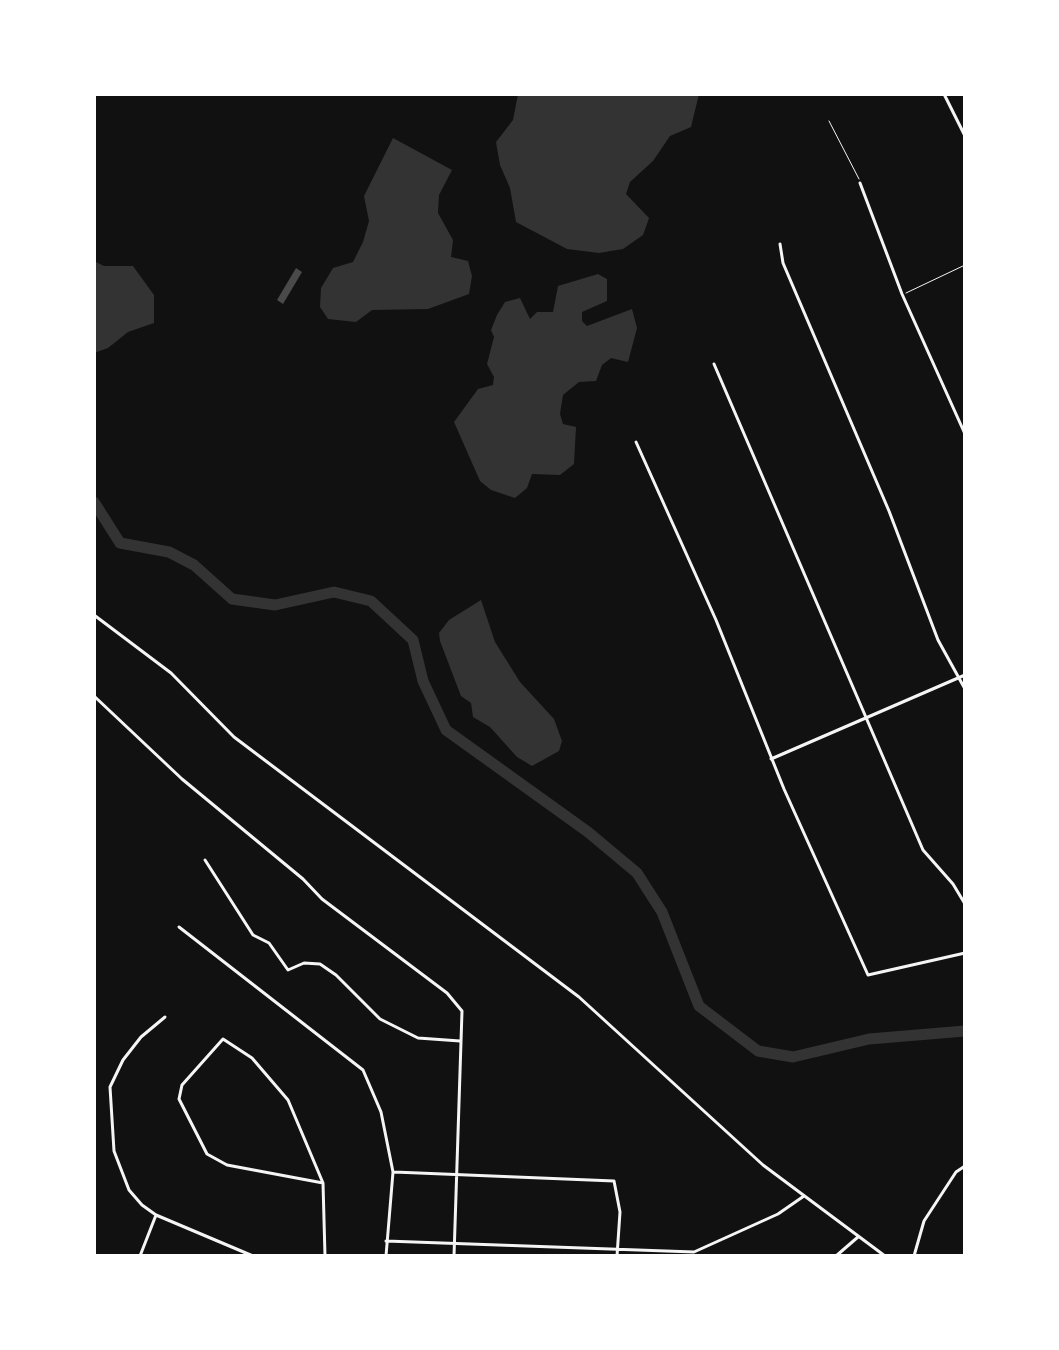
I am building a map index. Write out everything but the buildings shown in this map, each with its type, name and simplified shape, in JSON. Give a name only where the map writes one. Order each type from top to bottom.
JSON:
[{"type":"street","points":[[944,94],[965,136]]},
{"type":"street","points":[[860,183],[902,294],[965,434]]},
{"type":"street","points":[[780,244],[789,280],[889,511],[938,640],[965,689]]},
{"type":"street","points":[[714,364],[923,850],[953,884],[965,904]]},
{"type":"street","points":[[636,442],[716,620],[771,759],[868,975],[965,953]]},
{"type":"street","points":[[94,615],[171,673],[234,737],[579,997],[763,1165],[885,1256]]},
{"type":"street","points":[[771,759],[965,675]]},
{"type":"street","points":[[94,696],[182,779],[303,879],[322,899],[447,993],[462,1011],[454,1256]]},
{"type":"street","points":[[205,860],[253,935],[269,943],[288,970],[304,963],[320,964],[336,975],[380,1019],[418,1038],[460,1041]]},
{"type":"street","points":[[179,927],[363,1070],[381,1112],[393,1172],[386,1256]]},
{"type":"street","points":[[165,1017],[132,1048],[110,1087],[114,1151],[129,1190],[156,1215],[253,1256]]},
{"type":"street","points":[[323,1183],[227,1165],[207,1154],[179,1099],[182,1085],[223,1039],[252,1058],[288,1100],[323,1183],[325,1256]]},
{"type":"street","points":[[914,1256],[924,1221],[956,1172],[965,1166]]},
{"type":"street","points":[[393,1172],[614,1181],[620,1212],[617,1256]]},
{"type":"street","points":[[386,1241],[455,1246],[694,1252],[778,1214],[804,1196]]},
{"type":"street","points":[[140,1256],[156,1215]]},
{"type":"street","points":[[836,1256],[858,1237]]},
{"type":"lane","points":[[829,121],[860,183]]},
{"type":"lane","points":[[902,294],[965,265]]},
{"type":"shaded area","points":[[518,94],[699,94],[691,127],[670,136],[653,161],[630,182],[626,194],[649,218],[643,235],[623,249],[599,253],[567,249],[516,222],[510,188],[500,165],[496,142],[513,120]]},
{"type":"shaded area","points":[[393,138],[452,170],[439,195],[438,213],[453,240],[451,257],[468,261],[472,276],[469,294],[428,309],[372,310],[356,322],[328,319],[320,307],[321,288],[333,268],[353,262],[363,242],[369,221],[364,196]]},
{"type":"shaded area","points":[[94,261],[104,266],[133,266],[154,295],[154,323],[128,332],[108,348],[94,353]]},
{"type":"shaded area","points":[[598,274],[607,279],[607,301],[582,312],[582,321],[587,326],[632,309],[637,328],[628,362],[611,358],[602,365],[596,381],[579,382],[563,395],[560,414],[563,424],[576,427],[574,464],[560,475],[532,474],[527,488],[515,498],[491,490],[480,481],[454,422],[478,389],[493,385],[494,377],[487,364],[494,337],[491,330],[497,315],[505,302],[520,298],[530,319],[537,312],[553,312],[558,286]]},
{"type":"shaded area","points":[[481,600],[495,642],[520,682],[554,719],[562,741],[559,751],[532,766],[517,757],[490,727],[473,717],[471,703],[461,696],[440,641],[439,633],[449,620]]},
{"type":"waterway","points":[[94,502],[120,543],[169,552],[194,565],[232,599],[275,605],[334,592],[371,601],[413,640],[423,681],[446,730],[588,832],[637,873],[662,912],[699,1006],[758,1051],[793,1057],[869,1039],[965,1031]]}]
